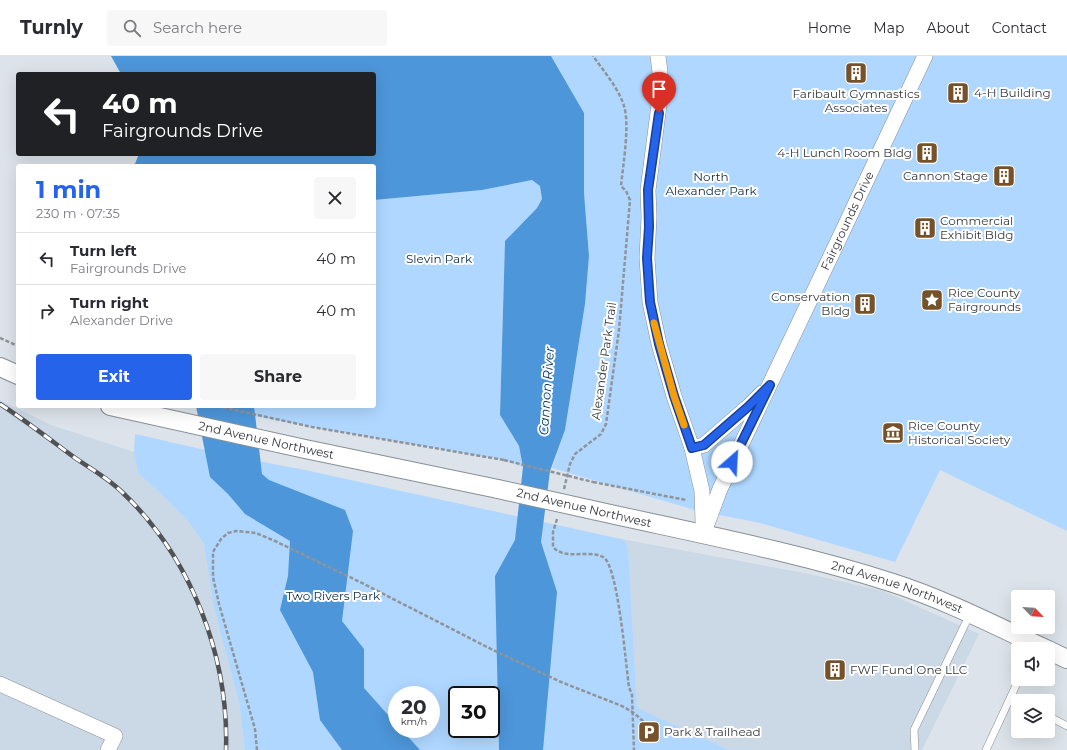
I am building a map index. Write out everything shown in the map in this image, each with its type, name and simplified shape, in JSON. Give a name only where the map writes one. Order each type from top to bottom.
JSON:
[{"type":"street","points":[[658,56],[660,72],[660,98],[648,190],[649,216],[647,258],[650,302],[659,344],[674,396],[692,448],[702,491],[703,535]]},
{"type":"street","name":"Fairgrounds Drive","points":[[703,535],[720,489],[925,56]]},
{"type":"street","points":[[0,367],[16,374]]},
{"type":"street","name":"Fairgrounds Drive","points":[[692,448],[704,445],[749,406],[770,385]]},
{"type":"street","name":"2nd Avenue Northwest","points":[[119,408],[306,449],[498,488],[588,510],[748,544],[801,557],[886,581],[921,593],[970,614],[1028,642]]},
{"type":"street","name":"2nd Avenue Northwest","points":[[1055,654],[1067,659]]},
{"type":"street","points":[[0,684],[115,736],[108,750]]},
{"type":"lane","points":[[915,750],[914,730],[970,614]]},
{"type":"lane","points":[[986,750],[1011,698]]},
{"type":"lane","points":[[1055,720],[1067,726]]},
{"type":"path","name":"Alexander Park Trail","points":[[564,490],[570,464],[575,454],[601,434],[606,424],[619,330],[630,200],[626,191],[620,186],[627,118],[624,104],[617,90],[593,56]]},
{"type":"path","points":[[0,338],[16,345]]},
{"type":"path","points":[[226,408],[312,427],[504,460],[593,482],[686,500]]},
{"type":"path","points":[[557,518],[554,532],[554,547],[557,551],[565,554],[595,554],[605,558],[610,565],[616,587],[629,687],[632,695],[634,713],[634,750]]},
{"type":"path","points":[[257,750],[255,729],[218,604],[213,577],[213,552],[221,539],[228,533],[236,531],[256,533],[275,541],[360,582],[491,649],[561,682],[622,706],[634,713],[644,722]]},
{"type":"shaded area","points":[[0,400],[51,425],[134,452],[138,473],[189,522],[204,544],[214,608],[239,702],[245,750],[0,750]]},
{"type":"shaded area","points":[[621,539],[809,574],[883,591],[979,634],[922,750],[729,750],[637,709],[628,547],[625,541]]},
{"type":"green space","name":"North Alexander Park","points":[[551,56],[1067,56],[1067,531],[940,470],[895,562],[760,523],[695,510],[552,468],[565,430],[585,304],[589,256],[584,193],[584,113]]},
{"type":"green space","name":"Slevin Park","points":[[532,180],[540,186],[542,199],[537,208],[505,241],[500,415],[519,446],[523,467],[504,460],[255,416],[254,408],[376,408],[376,200],[482,190]]},
{"type":"green space","name":"Two Rivers Park","points":[[135,434],[621,539],[625,541],[628,547],[637,708],[729,750],[245,750],[239,702],[214,608],[204,544],[189,522],[138,473],[134,452]]},
{"type":"water","name":"Cannon River","points":[[111,56],[551,56],[584,113],[584,193],[589,256],[585,304],[565,430],[550,471],[541,542],[557,592],[543,750],[499,750],[500,686],[498,686],[495,576],[515,540],[523,467],[519,446],[500,415],[505,241],[537,208],[542,199],[540,186],[532,180],[482,190],[376,200],[376,164],[135,164],[138,156],[376,156],[376,72],[120,72]]},
{"type":"water","points":[[196,408],[254,408],[262,474],[269,480],[345,510],[353,531],[342,621],[364,649],[364,688],[388,715],[388,738],[409,738],[420,750],[342,750],[320,720],[313,672],[280,610],[288,576],[290,541],[245,514],[228,494],[210,477]]},
{"type":"railway","points":[[0,404],[103,476],[116,487],[147,519],[168,547],[186,578],[201,611],[213,645],[221,679],[225,715],[226,750]]},
{"type":"slow traffic","points":[[654,323],[674,396],[684,425]]},
{"type":"place","name":"Faribault Gymnastics Associates","points":[[856,73]]},
{"type":"place","name":"4-H Building","points":[[958,93]]},
{"type":"place","name":"4-H Lunch Room Bldg","points":[[927,153]]},
{"type":"place","name":"Cannon Stage","points":[[1004,176]]},
{"type":"place","name":"Commercial Exhibit Bldg","points":[[925,228]]},
{"type":"place","name":"Rice County Fairgrounds","points":[[932,300]]},
{"type":"place","name":"Conservation Bldg","points":[[865,304]]},
{"type":"place","name":"Rice County Historical Society","points":[[893,433]]},
{"type":"place","name":"FWF Fund One LLC","points":[[835,670]]},
{"type":"place","name":"Park & Trailhead","points":[[649,732]]},
{"type":"route","points":[[659,113],[648,190],[649,238],[647,258],[650,302],[659,344],[674,396],[692,448],[704,445],[749,406],[770,385],[732,462]]}]
